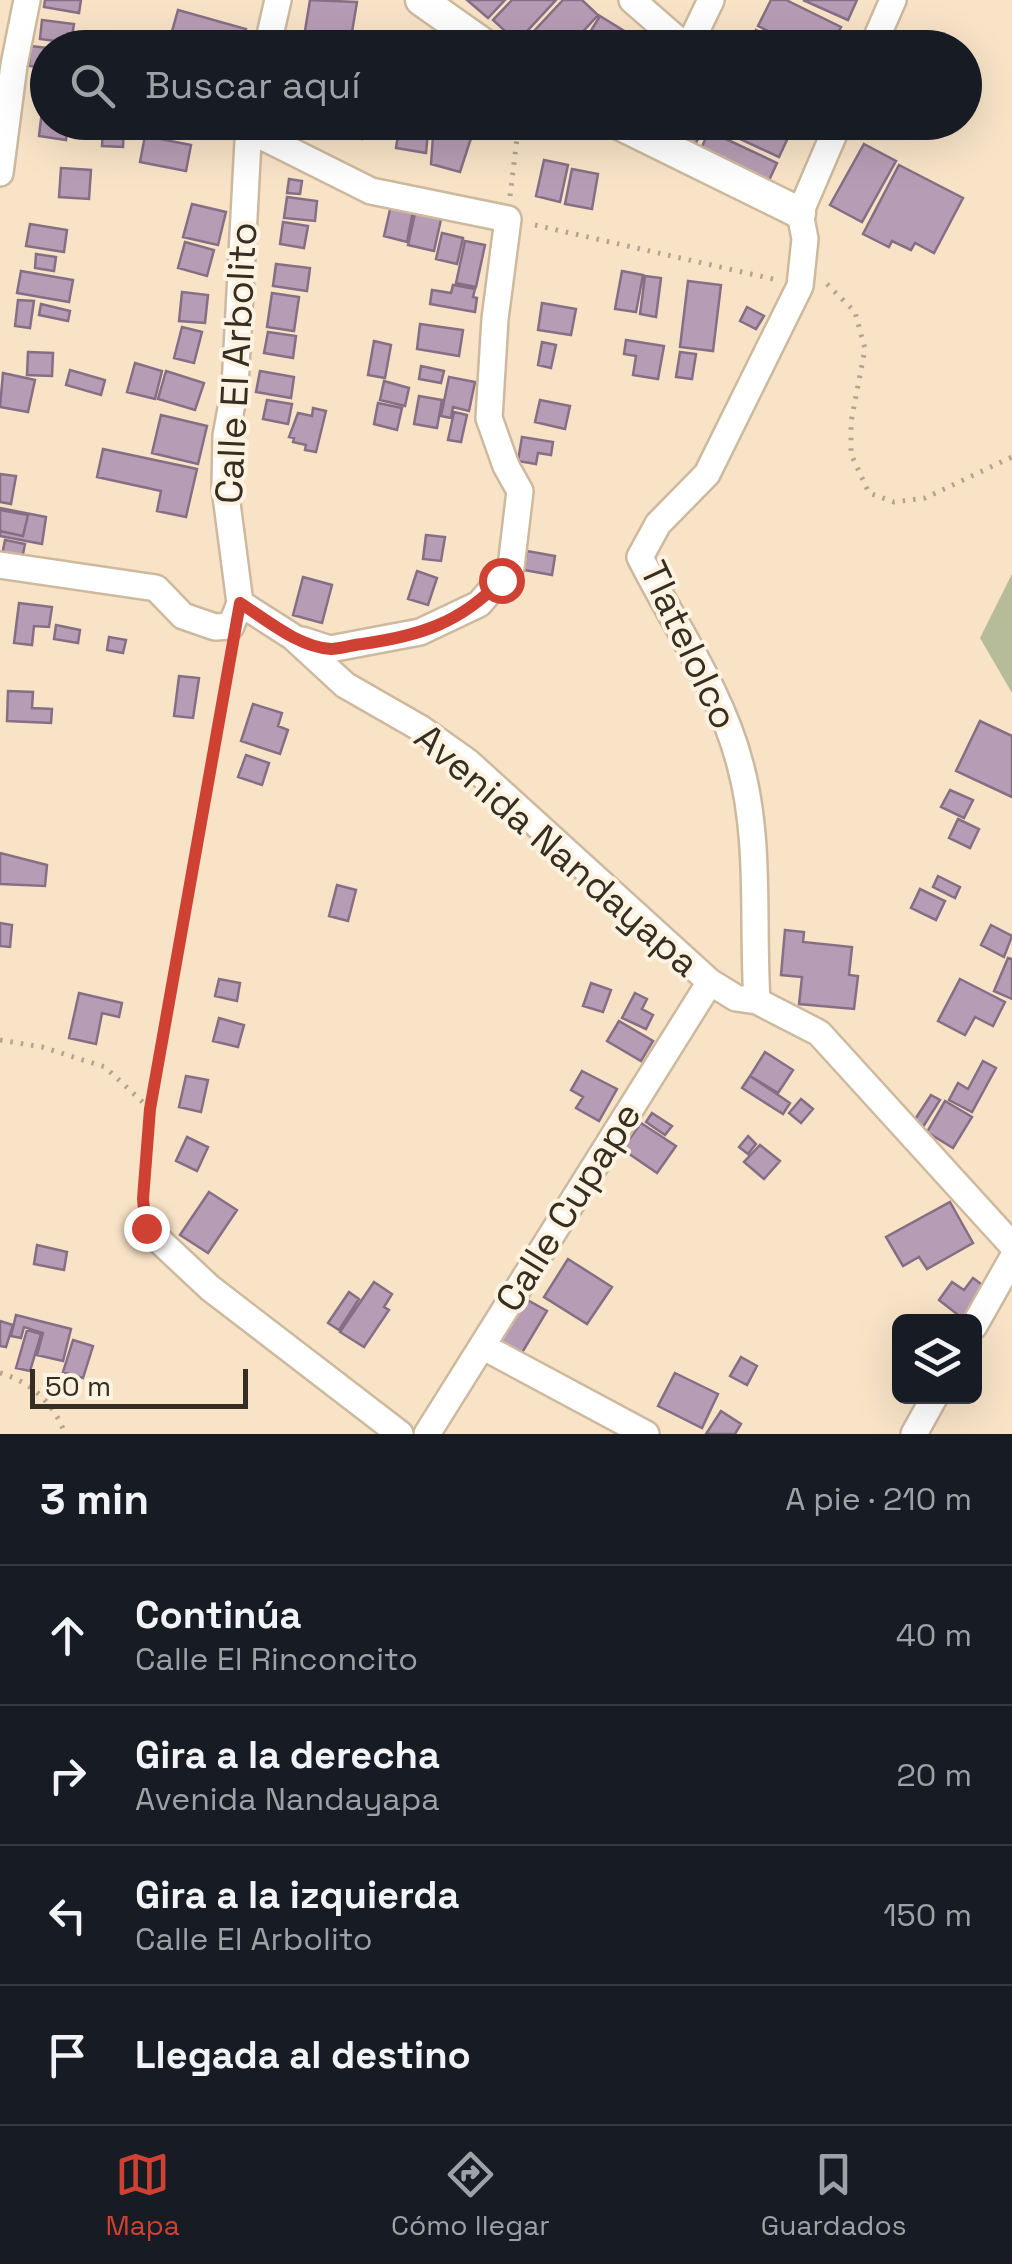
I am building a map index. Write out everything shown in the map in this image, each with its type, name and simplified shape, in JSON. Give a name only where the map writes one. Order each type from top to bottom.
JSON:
[{"type":"street","points":[[0,173],[7,64],[26,0]]},
{"type":"street","points":[[271,30],[278,0]]},
{"type":"street","points":[[422,0],[463,30]]},
{"type":"street","points":[[632,0],[667,30]]},
{"type":"street","points":[[697,30],[711,0]]},
{"type":"street","points":[[880,30],[892,0]]},
{"type":"street","name":"Calle El Arbolito","points":[[240,603],[224,488],[226,436],[235,387],[247,140]]},
{"type":"street","points":[[274,140],[370,191],[508,219],[495,319],[489,418],[506,466],[520,491],[511,567],[479,604],[420,632],[330,649],[293,637]]},
{"type":"street","points":[[652,140],[800,213]]},
{"type":"street","points":[[803,274],[806,238],[800,213],[831,140]]},
{"type":"street","name":"Tlatelolco","points":[[758,1001],[753,844],[741,767],[724,716],[640,557],[658,524],[708,474],[803,274]]},
{"type":"street","points":[[0,565],[156,588],[184,616],[215,626],[230,626],[240,603]]},
{"type":"street","name":"Avenida Nandayapa","points":[[240,603],[293,637],[345,685],[420,728],[468,762],[710,982],[736,998],[758,1001],[819,1033],[1012,1244]]},
{"type":"street","name":"Calle Cupape","points":[[428,1434],[710,982]]},
{"type":"street","points":[[146,1228],[210,1288],[400,1434]]},
{"type":"street","points":[[981,1314],[1012,1259]]},
{"type":"street","points":[[482,1346],[646,1434]]},
{"type":"street","points":[[914,1434],[931,1404]]},
{"type":"path","points":[[517,140],[508,219],[803,274],[855,312],[865,350],[851,422],[851,454],[869,493],[894,502],[925,498],[1012,457]]},
{"type":"path","points":[[146,1228],[143,1199],[150,1109],[240,603]]},
{"type":"path","points":[[0,1040],[42,1047],[105,1067],[150,1109]]},
{"type":"path","points":[[0,1373],[30,1384],[60,1421],[65,1434]]},
{"type":"green space","points":[[1012,574],[1012,693],[980,638]]},
{"type":"building","points":[[45,0],[81,0],[79,13],[44,7]]},
{"type":"building","points":[[310,0],[357,2],[352,30],[305,30]]},
{"type":"building","points":[[467,0],[505,0],[488,18]]},
{"type":"building","points":[[512,0],[556,0],[528,30],[504,30],[493,20]]},
{"type":"building","points":[[563,0],[582,0],[598,15],[584,30],[535,30]]},
{"type":"building","points":[[771,0],[786,0],[841,27],[766,30],[758,26]]},
{"type":"building","points":[[803,0],[857,0],[848,20]]},
{"type":"building","points":[[178,10],[246,29],[246,30],[172,30]]},
{"type":"building","points":[[600,16],[623,30],[591,30]]},
{"type":"building","points":[[42,20],[74,24],[73,30],[41,30]]},
{"type":"building","points":[[102,140],[123,140],[123,147],[102,146]]},
{"type":"building","points":[[144,140],[191,145],[186,171],[140,162]]},
{"type":"building","points":[[397,140],[427,140],[426,153],[396,148]]},
{"type":"building","points":[[433,140],[470,140],[460,172],[431,164]]},
{"type":"building","points":[[663,140],[697,140],[690,154]]},
{"type":"building","points":[[705,140],[728,140],[777,163],[765,189],[697,158]]},
{"type":"building","points":[[742,140],[787,140],[779,157]]},
{"type":"building","points":[[864,144],[896,161],[862,222],[830,205]]},
{"type":"building","points":[[544,160],[568,165],[560,202],[536,196]]},
{"type":"building","points":[[899,165],[963,198],[934,253],[915,243],[911,250],[892,241],[889,247],[863,234]]},
{"type":"building","points":[[61,168],[91,170],[89,199],[59,197]]},
{"type":"building","points":[[572,169],[598,174],[592,209],[565,204]]},
{"type":"building","points":[[289,179],[302,181],[300,194],[287,193]]},
{"type":"building","points":[[287,197],[317,201],[315,221],[284,218]]},
{"type":"building","points":[[192,204],[226,212],[218,245],[183,237]]},
{"type":"building","points":[[391,205],[414,206],[407,242],[384,236]]},
{"type":"building","points":[[416,209],[442,215],[434,251],[408,245]]},
{"type":"building","points":[[283,222],[308,226],[304,248],[280,244]]},
{"type":"building","points":[[30,224],[67,230],[64,252],[26,246]]},
{"type":"building","points":[[442,233],[463,238],[457,264],[436,259]]},
{"type":"building","points":[[465,241],[485,245],[476,287],[456,283]]},
{"type":"building","points":[[185,242],[214,250],[207,276],[178,268]]},
{"type":"building","points":[[36,254],[56,257],[54,271],[35,268]]},
{"type":"building","points":[[276,264],[310,268],[307,291],[273,286]]},
{"type":"building","points":[[21,271],[73,280],[69,302],[17,293]]},
{"type":"building","points":[[622,271],[643,275],[636,312],[615,309]]},
{"type":"building","points":[[645,276],[661,278],[656,317],[640,314]]},
{"type":"building","points":[[688,281],[721,285],[713,351],[680,347]]},
{"type":"building","points":[[453,285],[475,289],[475,312],[430,304],[432,290],[451,293]]},
{"type":"building","points":[[182,292],[208,295],[205,323],[179,321]]},
{"type":"building","points":[[272,293],[299,297],[294,331],[267,327]]},
{"type":"building","points":[[18,300],[34,301],[30,328],[15,326]]},
{"type":"building","points":[[542,303],[576,309],[571,335],[538,330]]},
{"type":"building","points":[[41,304],[70,311],[68,321],[39,315]]},
{"type":"building","points":[[747,307],[764,316],[756,329],[740,321]]},
{"type":"building","points":[[420,324],[463,330],[459,356],[417,349]]},
{"type":"building","points":[[182,327],[202,332],[194,363],[174,358]]},
{"type":"building","points":[[268,332],[296,336],[293,358],[264,353]]},
{"type":"building","points":[[626,340],[664,346],[658,379],[633,375],[636,356],[624,354]]},
{"type":"building","points":[[374,341],[391,345],[385,378],[368,375]]},
{"type":"building","points":[[542,342],[556,345],[551,368],[538,365]]},
{"type":"building","points":[[28,352],[53,353],[52,376],[27,375]]},
{"type":"building","points":[[680,352],[696,354],[692,379],[676,377]]},
{"type":"building","points":[[135,363],[162,371],[155,399],[127,392]]},
{"type":"building","points":[[421,366],[444,371],[441,383],[419,379]]},
{"type":"building","points":[[70,370],[105,380],[101,395],[66,385]]},
{"type":"building","points":[[166,371],[204,383],[195,410],[158,399]]},
{"type":"building","points":[[260,371],[294,377],[291,398],[256,392]]},
{"type":"building","points":[[3,373],[35,380],[28,412],[0,407]]},
{"type":"building","points":[[449,377],[475,382],[469,411],[453,407],[451,418],[441,416]]},
{"type":"building","points":[[384,381],[409,388],[405,406],[380,400]]},
{"type":"building","points":[[419,396],[442,400],[437,428],[414,424]]},
{"type":"building","points":[[267,400],[292,404],[288,424],[263,419]]},
{"type":"building","points":[[540,400],[570,406],[565,429],[535,422]]},
{"type":"building","points":[[378,403],[402,408],[397,430],[374,424]]},
{"type":"building","points":[[313,408],[326,411],[316,452],[305,450],[306,445],[289,437],[298,413],[312,416]]},
{"type":"building","points":[[454,412],[467,415],[461,442],[448,440]]},
{"type":"building","points":[[161,415],[207,426],[198,464],[152,453]]},
{"type":"building","points":[[522,437],[553,442],[551,455],[538,453],[536,464],[518,461]]},
{"type":"building","points":[[103,449],[197,469],[186,517],[157,511],[161,491],[97,477]]},
{"type":"building","points":[[0,474],[16,476],[11,504],[0,502]]},
{"type":"building","points":[[0,508],[46,517],[42,544],[0,536]]},
{"type":"building","points":[[0,510],[28,515],[23,536],[0,531]]},
{"type":"building","points":[[426,535],[445,537],[441,561],[423,559]]},
{"type":"building","points":[[5,540],[25,544],[22,559],[2,555]]},
{"type":"building","points":[[527,551],[555,556],[552,575],[524,570]]},
{"type":"building","points":[[417,571],[437,578],[428,605],[408,599]]},
{"type":"building","points":[[303,577],[332,585],[322,623],[293,615]]},
{"type":"building","points":[[19,603],[52,607],[49,627],[34,626],[32,645],[14,643]]},
{"type":"building","points":[[56,625],[80,630],[78,643],[54,639]]},
{"type":"building","points":[[109,637],[126,640],[123,653],[107,650]]},
{"type":"building","points":[[179,676],[199,678],[193,718],[174,716]]},
{"type":"building","points":[[8,691],[33,692],[32,708],[52,709],[51,723],[7,721]]},
{"type":"building","points":[[253,704],[282,713],[278,726],[288,730],[280,754],[241,741]]},
{"type":"building","points":[[980,721],[1012,736],[1012,797],[956,771]]},
{"type":"building","points":[[246,755],[269,763],[262,785],[238,777]]},
{"type":"building","points":[[950,790],[973,800],[964,818],[941,807]]},
{"type":"building","points":[[958,819],[979,829],[970,848],[949,838]]},
{"type":"building","points":[[0,853],[47,865],[45,886],[0,884]]},
{"type":"building","points":[[938,876],[960,887],[955,898],[933,887]]},
{"type":"building","points":[[337,885],[356,890],[348,921],[329,916]]},
{"type":"building","points":[[920,889],[945,901],[936,920],[911,908]]},
{"type":"building","points":[[0,923],[12,925],[10,947],[0,946]]},
{"type":"building","points":[[991,925],[1012,936],[1004,957],[981,945]]},
{"type":"building","points":[[785,930],[804,932],[803,942],[852,947],[849,975],[858,976],[854,1009],[799,1004],[802,977],[781,975]]},
{"type":"building","points":[[1008,958],[1012,959],[1012,999],[994,991]]},
{"type":"building","points":[[219,979],[240,983],[237,1001],[215,996]]},
{"type":"building","points":[[960,979],[1005,1002],[993,1026],[975,1017],[965,1035],[938,1021]]},
{"type":"building","points":[[591,983],[611,990],[603,1012],[583,1006]]},
{"type":"building","points":[[79,993],[122,1003],[119,1017],[102,1013],[96,1044],[69,1038]]},
{"type":"building","points":[[635,993],[647,999],[642,1009],[653,1015],[646,1029],[622,1018]]},
{"type":"building","points":[[219,1018],[244,1025],[238,1047],[213,1041]]},
{"type":"building","points":[[619,1021],[653,1041],[641,1061],[607,1041]]},
{"type":"building","points":[[765,1052],[793,1070],[778,1093],[750,1076]]},
{"type":"building","points":[[983,1061],[996,1068],[972,1112],[949,1100],[958,1083],[968,1089]]},
{"type":"building","points":[[582,1071],[617,1089],[599,1121],[576,1108],[583,1097],[571,1090]]},
{"type":"building","points":[[186,1076],[208,1080],[201,1112],[179,1107]]},
{"type":"building","points":[[750,1076],[790,1103],[783,1114],[742,1088]]},
{"type":"building","points":[[931,1095],[940,1100],[921,1130],[912,1124]]},
{"type":"building","points":[[801,1099],[813,1109],[801,1123],[789,1113]]},
{"type":"building","points":[[945,1101],[972,1117],[953,1148],[927,1132]]},
{"type":"building","points":[[652,1113],[672,1126],[665,1135],[646,1122]]},
{"type":"building","points":[[641,1123],[676,1146],[657,1173],[622,1149]]},
{"type":"building","points":[[748,1136],[756,1144],[748,1154],[739,1147]]},
{"type":"building","points":[[187,1137],[208,1147],[197,1171],[176,1161]]},
{"type":"building","points":[[760,1145],[780,1161],[764,1179],[744,1162]]},
{"type":"building","points":[[209,1192],[237,1210],[208,1253],[180,1235]]},
{"type":"building","points":[[950,1202],[973,1243],[927,1269],[919,1257],[903,1266],[886,1237]]},
{"type":"building","points":[[37,1245],[67,1252],[64,1270],[34,1264]]},
{"type":"building","points":[[568,1259],[612,1287],[587,1324],[544,1297]]},
{"type":"building","points":[[973,1278],[985,1287],[965,1314],[957,1314],[939,1300],[952,1282],[964,1290]]},
{"type":"building","points":[[374,1282],[392,1294],[384,1307],[389,1310],[364,1347],[340,1332]]},
{"type":"building","points":[[349,1292],[359,1299],[339,1330],[328,1323]]},
{"type":"building","points":[[524,1298],[547,1311],[520,1356],[498,1343]]},
{"type":"building","points":[[16,1315],[71,1329],[63,1361],[37,1355],[43,1333],[24,1327],[21,1338],[11,1336]]},
{"type":"building","points":[[0,1321],[13,1325],[6,1347],[0,1346]]},
{"type":"building","points":[[27,1330],[41,1334],[30,1371],[16,1368]]},
{"type":"building","points":[[73,1340],[93,1346],[83,1378],[63,1372]]},
{"type":"building","points":[[741,1357],[757,1366],[747,1385],[730,1376]]},
{"type":"building","points":[[675,1373],[718,1394],[702,1428],[658,1406]]},
{"type":"building","points":[[721,1411],[741,1424],[735,1434],[706,1434]]},
{"type":"route","points":[[146,1228],[143,1199],[150,1109],[240,603],[293,637],[330,649],[388,640],[447,622],[479,604],[501,580]]}]
